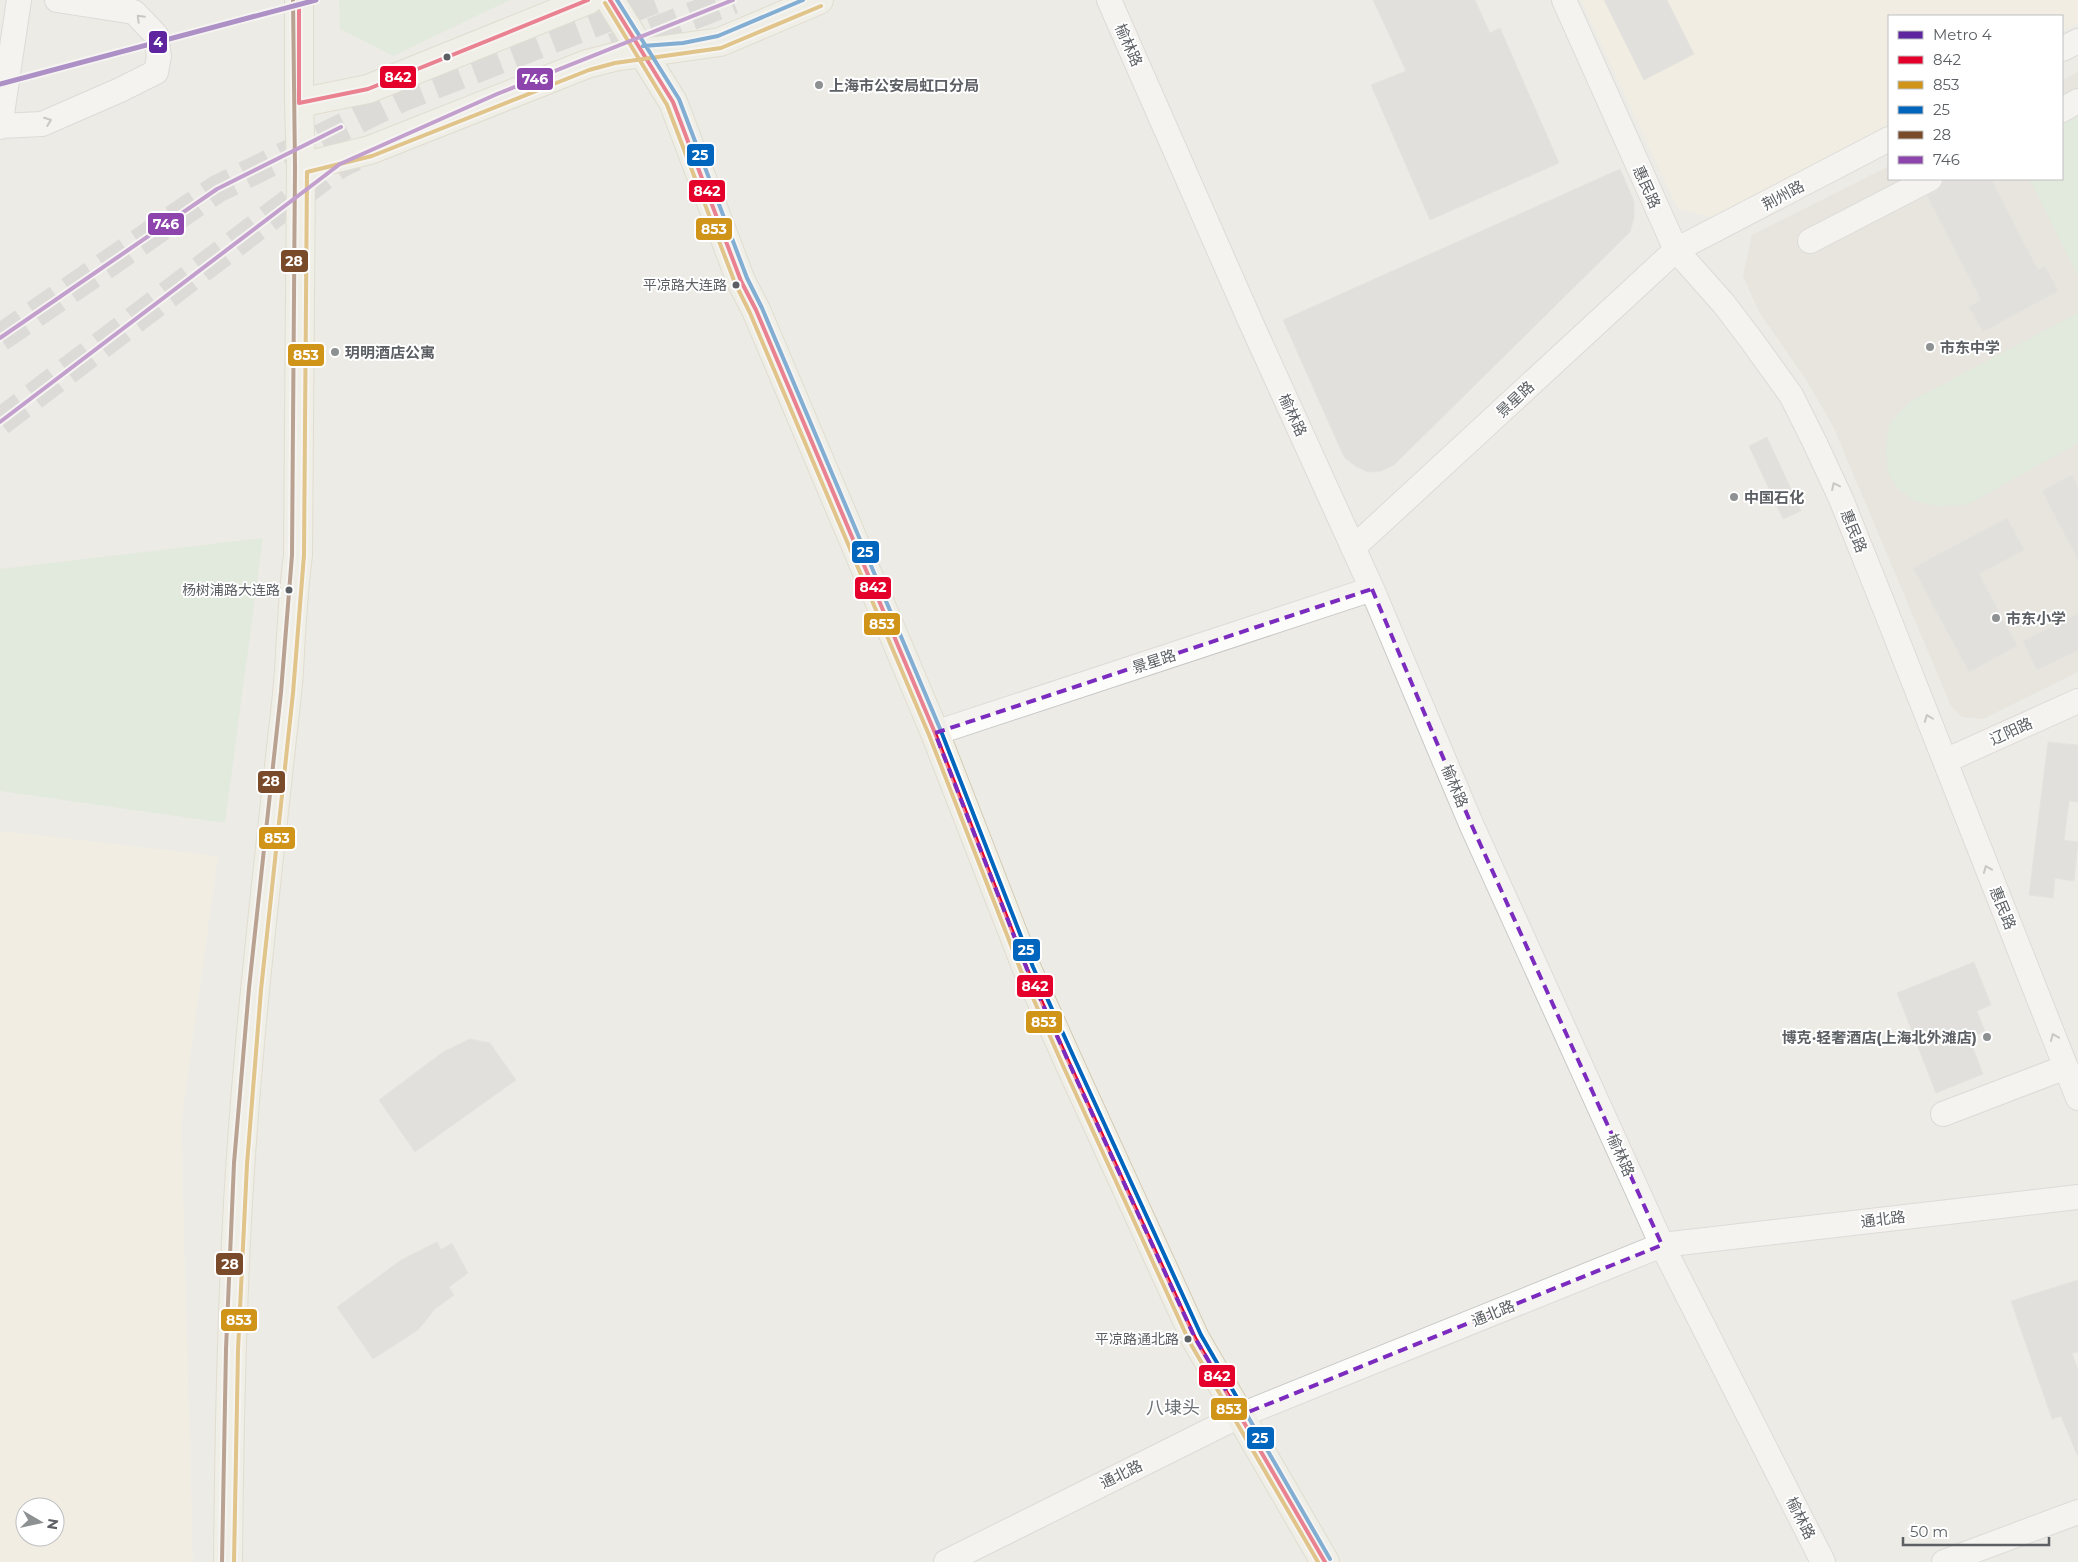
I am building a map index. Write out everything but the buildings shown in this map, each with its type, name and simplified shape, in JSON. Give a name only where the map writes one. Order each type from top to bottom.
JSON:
[{"type":"main road","points":[[228,1562],[229,1396],[236,1221],[254,985],[282,731],[293,589],[298,555],[301,166],[298,103],[298,0]]},
{"type":"main road","points":[[298,103],[368,89],[588,0]]},
{"type":"main road","points":[[610,0],[673,102],[742,282],[756,310],[935,733],[1027,969],[1058,1039],[1196,1338],[1326,1562]]},
{"type":"main road","points":[[301,166],[370,150],[587,64],[643,52],[684,49],[720,42],[819,0]]},
{"type":"street","points":[[19,0],[0,127],[42,124],[156,72],[159,56],[156,35],[134,12],[57,0]]},
{"type":"street","name":"榆林路","points":[[1109,0],[1252,325],[1372,589],[1472,826],[1662,1245],[1823,1562]]},
{"type":"street","name":"惠民路","points":[[1564,0],[1676,250],[1724,304],[1790,395],[1841,499],[2078,1098]]},
{"type":"street","points":[[2063,48],[2078,41]]},
{"type":"street","points":[[2063,109],[2078,101]]},
{"type":"street","name":"荆州路","points":[[1676,250],[1888,141]]},
{"type":"street","points":[[1810,242],[1928,180]]},
{"type":"street","name":"景星路","points":[[1353,548],[1676,250]]},
{"type":"street","name":"景星路","points":[[935,733],[1372,589]]},
{"type":"street","name":"辽阳路","points":[[1944,761],[2078,701]]},
{"type":"street","points":[[1943,1114],[2066,1067]]},
{"type":"street","name":"通北路","points":[[946,1562],[1241,1415],[1662,1245],[2078,1197]]},
{"type":"street","points":[[1944,1562],[2078,1512]]},
{"type":"highlighted area","points":[[1372,589],[1472,826],[1662,1245],[1241,1415],[1195,1338],[1070,1065],[1027,969],[935,733]]},
{"type":"shaded area","points":[[1581,0],[2078,0],[2078,23],[2063,31],[2063,15],[1888,15],[1888,125],[1715,218],[1678,209]]},
{"type":"shaded area","name":"市东中学","points":[[2078,72],[2078,672],[1983,719],[1962,717],[1951,706],[1833,426],[1807,381],[1759,312],[1743,276],[1752,235],[1888,167],[1888,180],[2063,180],[2063,80]]},
{"type":"shaded area","points":[[0,831],[218,856],[181,1123],[193,1562],[0,1562]]},
{"type":"green space","points":[[339,0],[510,0],[393,56],[340,29]]},
{"type":"green space","points":[[2078,113],[2078,276],[2030,180],[2063,180],[2063,120]]},
{"type":"green space","points":[[2078,313],[2078,443],[1967,505],[1935,506],[1915,501],[1899,490],[1888,473],[1886,449],[1889,425],[1909,402]]},
{"type":"green space","points":[[263,538],[225,823],[0,791],[0,569]]},
{"type":"tunnel","points":[[0,338],[217,189],[404,97],[654,0]]},
{"type":"tunnel","points":[[613,47],[733,0]]},
{"type":"tunnel","points":[[0,422],[340,164],[355,157]]},
{"type":"metro line","name":"4","points":[[0,84],[316,0]]},
{"type":"transit line","name":"28","points":[[222,1562],[226,1349],[234,1163],[249,988],[281,692],[292,555],[295,167],[293,0]]},
{"type":"transit line","name":"842","points":[[299,0],[299,103],[368,89],[588,0]]},
{"type":"transit line","name":"842","points":[[610,0],[673,102],[741,281],[756,310],[935,733],[1027,969],[1070,1065],[1195,1338],[1325,1562]]},
{"type":"transit line","name":"25","points":[[617,0],[679,99],[747,278],[762,308],[941,731],[1033,967],[1076,1062],[1201,1335],[1330,1559]]},
{"type":"transit line","name":"746","points":[[0,422],[340,164],[497,94],[733,0]]},
{"type":"transit line","name":"25","points":[[643,46],[683,43],[718,36],[803,0]]},
{"type":"transit line","name":"853","points":[[605,3],[667,105],[735,283],[750,313],[929,735],[1021,971],[1064,1068],[1189,1341],[1318,1562]]},
{"type":"transit line","name":"853","points":[[234,1562],[238,1350],[247,1164],[261,990],[293,693],[304,555],[307,172],[372,156],[589,70],[615,63],[721,48],[821,6]]},
{"type":"transit line","name":"746","points":[[0,338],[217,189],[341,127]]},
{"type":"place","name":"上海市公安局虹口分局","points":[[819,85]]},
{"type":"place","name":"平凉路大连路","points":[[736,285]]},
{"type":"place","name":"市东中学","points":[[1930,347]]},
{"type":"place","name":"玥明酒店公寓","points":[[335,352]]},
{"type":"place","name":"中国石化","points":[[1734,497]]},
{"type":"place","name":"杨树浦路大连路","points":[[289,590]]},
{"type":"place","name":"市东小学","points":[[1996,618]]},
{"type":"place","name":"博克·轻奢酒店(上海北外滩店)","points":[[1987,1037]]},
{"type":"place","name":"平凉路通北路","points":[[1188,1339]]},
{"type":"district","name":"八埭头","points":[[1173,1408]]}]
